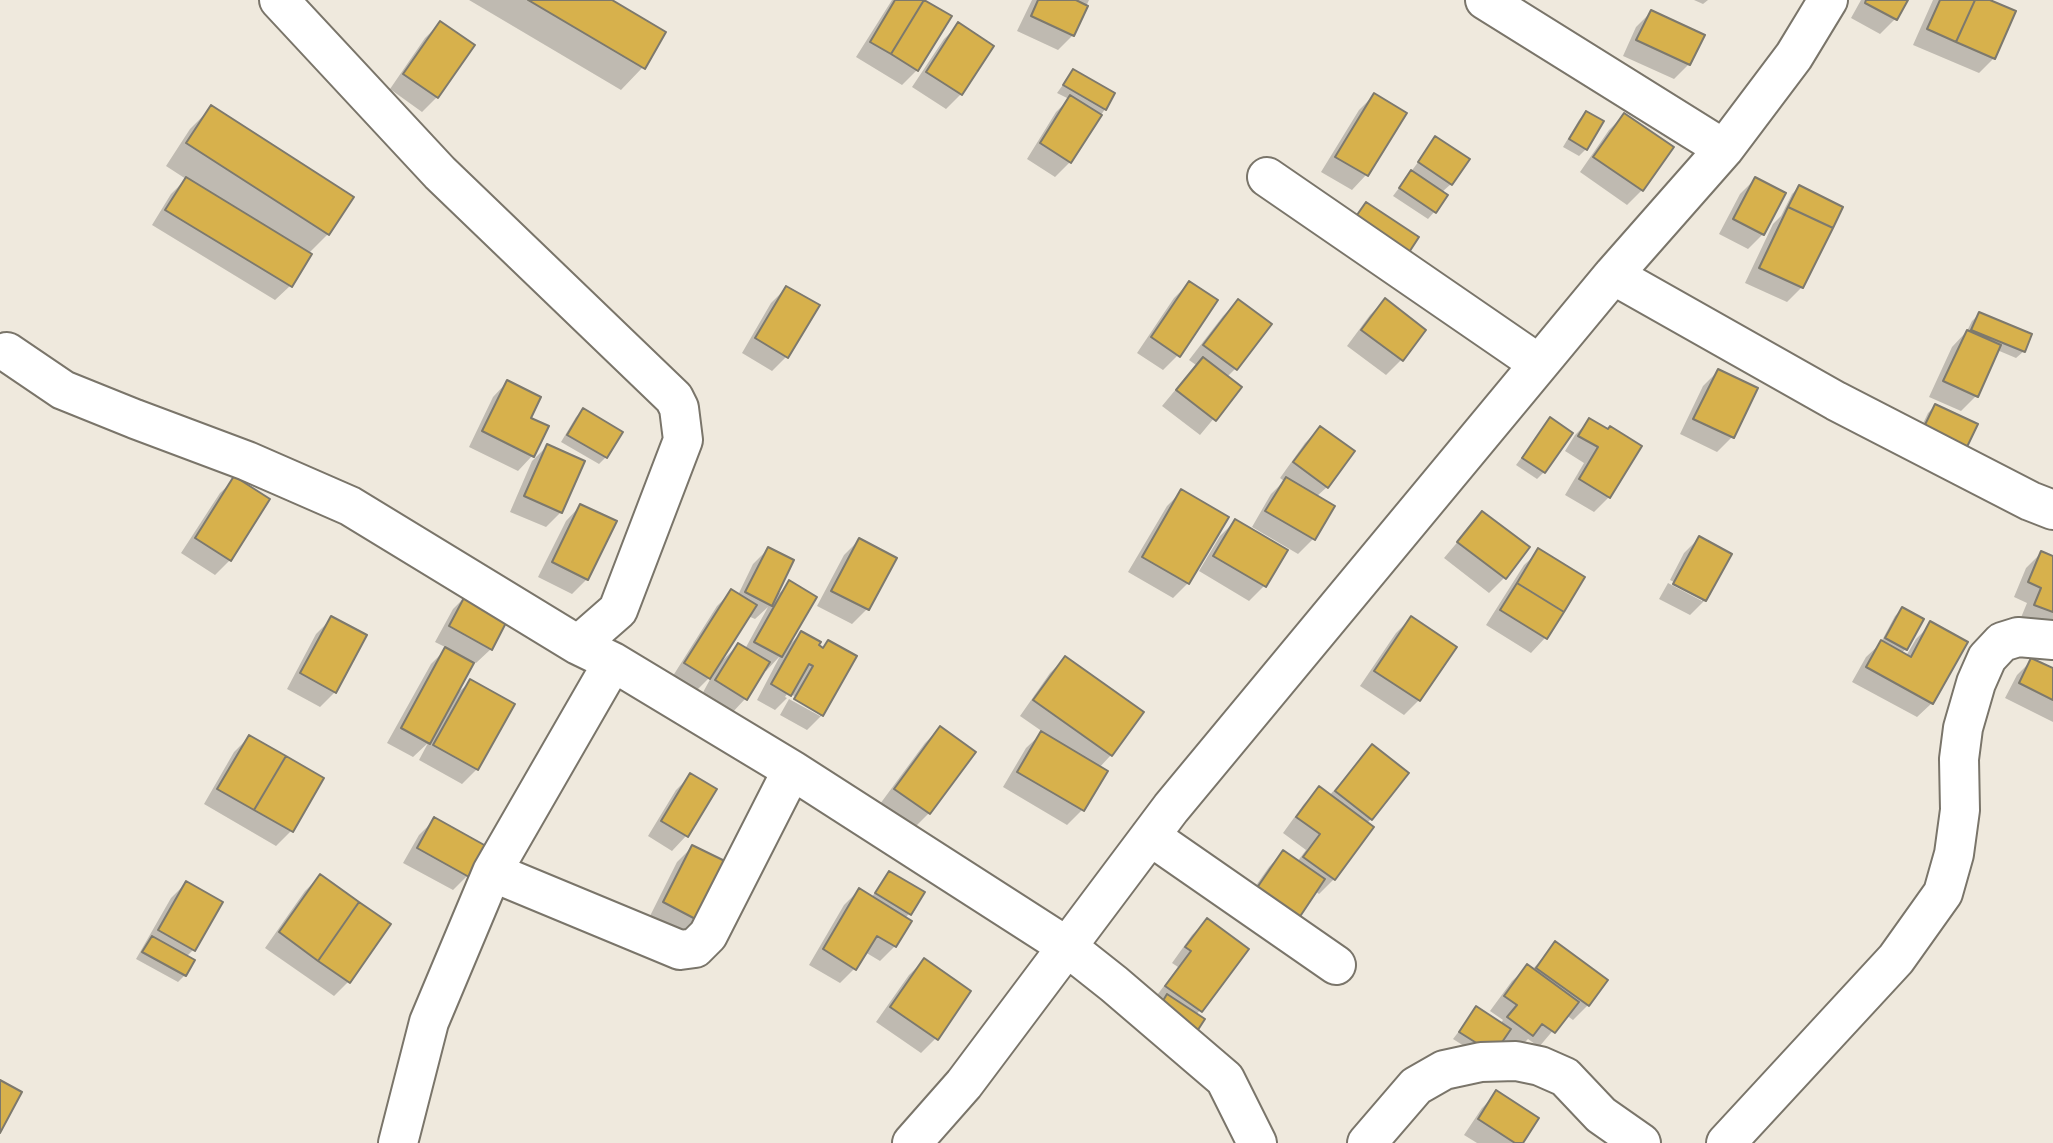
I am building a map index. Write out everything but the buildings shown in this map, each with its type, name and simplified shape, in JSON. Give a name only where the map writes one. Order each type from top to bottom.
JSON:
[{"type":"street","points":[[279,0],[440,173],[674,398],[679,408],[683,440],[618,610],[578,645]]},
{"type":"street","points":[[1485,0],[1724,149]]},
{"type":"street","points":[[912,1143],[964,1084],[1150,835],[1613,275],[1724,149],[1794,56],[1829,0]]},
{"type":"street","points":[[1267,177],[1539,364]]},
{"type":"street","points":[[1613,275],[1836,401],[2030,501],[2053,510]]},
{"type":"street","points":[[7,352],[63,390],[247,461],[350,506],[578,645],[613,662],[792,770],[1066,946],[1226,1079],[1256,1143]]},
{"type":"street","points":[[1726,1143],[1896,959],[1943,893],[1954,854],[1960,810],[1959,759],[1963,728],[1976,683],[1987,658],[2002,642],[2018,637],[2053,640]]},
{"type":"street","points":[[398,1143],[429,1022],[492,872],[613,662]]},
{"type":"street","points":[[492,872],[680,950],[695,948],[708,935],[792,770]]},
{"type":"street","points":[[1150,835],[1336,965]]},
{"type":"street","points":[[1367,1143],[1416,1086],[1444,1070],[1481,1062],[1516,1061],[1540,1066],[1565,1077],[1601,1115],[1641,1143]]}]
